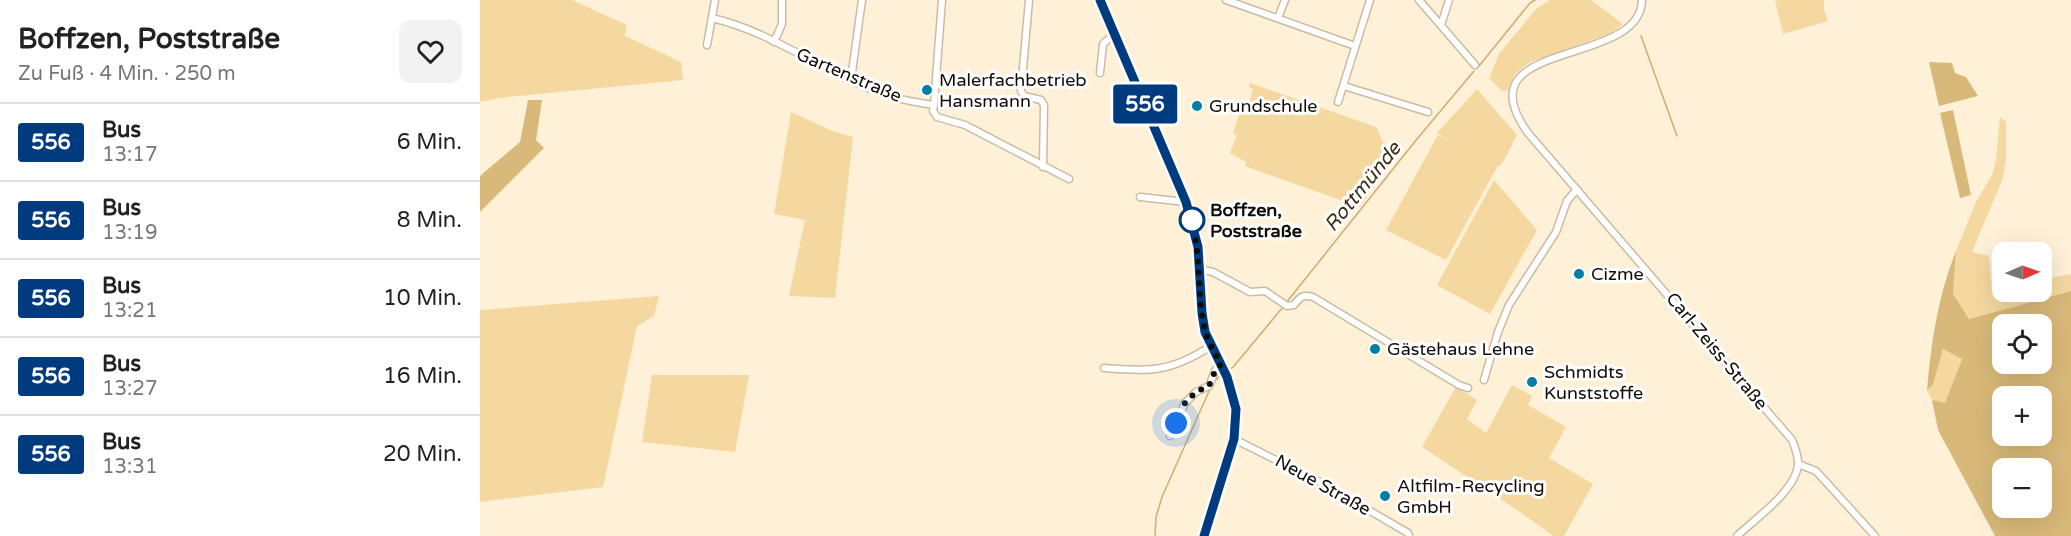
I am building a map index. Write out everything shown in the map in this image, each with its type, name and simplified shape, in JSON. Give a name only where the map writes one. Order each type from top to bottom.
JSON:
[{"type":"street","points":[[707,45],[716,0]]},
{"type":"street","points":[[774,42],[782,24],[782,0]]},
{"type":"street","points":[[850,79],[862,0]]},
{"type":"street","points":[[942,0],[933,111],[937,117],[965,125],[1069,179]]},
{"type":"street","points":[[1029,0],[1021,91],[1024,96],[1041,100],[1044,105],[1043,167]]},
{"type":"street","points":[[1100,0],[1186,202],[1196,233],[1205,332],[1224,370],[1236,409],[1234,439],[1204,536]]},
{"type":"street","points":[[1226,0],[1355,46]]},
{"type":"street","points":[[1278,18],[1285,0]]},
{"type":"street","points":[[1338,102],[1370,0]]},
{"type":"street","points":[[1419,0],[1474,65]]},
{"type":"street","points":[[1441,25],[1449,0]]},
{"type":"street","name":"Carl-Zeiss-Straße","points":[[1642,0],[1641,12],[1629,28],[1614,37],[1534,67],[1522,74],[1514,87],[1514,104],[1518,118],[1792,440],[1798,464]]},
{"type":"street","name":"Gartenstraße","points":[[712,18],[731,22],[890,96],[934,105]]},
{"type":"street","points":[[1100,73],[1103,44],[1115,33]]},
{"type":"street","points":[[1344,86],[1428,112]]},
{"type":"street","points":[[1484,380],[1498,332],[1509,305],[1556,232],[1567,201],[1577,189]]},
{"type":"street","points":[[1140,197],[1186,202]]},
{"type":"street","points":[[1200,268],[1214,272],[1250,292],[1265,291],[1284,305],[1294,305],[1306,295],[1313,297],[1459,385],[1468,388]]},
{"type":"street","points":[[1104,368],[1155,370],[1192,358],[1211,346]]},
{"type":"street","points":[[1170,436],[1185,403],[1196,392],[1209,386],[1215,371],[1224,370]]},
{"type":"street","name":"Neue Straße","points":[[1234,439],[1322,483],[1408,533],[1409,536]]},
{"type":"street","points":[[1737,536],[1788,489],[1795,477],[1798,464],[1816,471],[1875,536]]},
{"type":"shaded area","points":[[480,0],[572,0],[627,25],[625,36],[681,62],[683,80],[499,98],[480,102]]},
{"type":"shaded area","points":[[1550,0],[1591,0],[1623,24],[1611,33],[1528,63],[1515,74],[1508,90],[1502,91],[1489,78],[1499,54],[1536,9]]},
{"type":"shaded area","points":[[1775,0],[1824,0],[1824,10],[1828,21],[1783,34]]},
{"type":"shaded area","points":[[1929,62],[1952,63],[1955,73],[1966,77],[1978,96],[1939,106]]},
{"type":"shaded area","points":[[1250,83],[1376,127],[1385,151],[1385,160],[1379,178],[1360,207],[1245,166],[1246,162],[1230,153],[1237,135],[1233,133],[1243,102],[1249,104],[1253,89],[1249,87]]},
{"type":"shaded area","points":[[1477,89],[1517,135],[1446,260],[1386,230],[1438,135],[1450,141],[1437,133]]},
{"type":"shaded area","points":[[528,100],[542,100],[536,140],[544,148],[480,212],[480,176],[520,142]]},
{"type":"shaded area","points":[[1953,110],[1971,195],[1960,198],[1940,113]]},
{"type":"shaded area","points":[[791,112],[832,131],[853,137],[835,298],[789,296],[805,220],[774,214]]},
{"type":"shaded area","points":[[2000,117],[2006,122],[2006,161],[2003,178],[1972,252],[1989,256],[1992,302],[2031,302],[1969,319],[1953,294],[1956,251],[1976,202],[1993,173]]},
{"type":"shaded area","points":[[1494,180],[1537,230],[1490,314],[1437,285]]},
{"type":"shaded area","points":[[1956,251],[1953,294],[1969,319],[2031,302],[2052,302],[2052,296],[2071,291],[2071,536],[1995,536],[1938,430],[1932,400],[1945,403],[1962,359],[1943,349],[1933,385],[1927,390],[1936,320],[1944,285]]},
{"type":"shaded area","points":[[2071,274],[2071,291],[2052,296],[2052,278]]},
{"type":"shaded area","points":[[659,296],[654,316],[637,326],[603,487],[480,502],[480,310]]},
{"type":"shaded area","points":[[1943,349],[1962,359],[1945,404],[1932,400],[1927,390],[1933,385]]},
{"type":"shaded area","points":[[652,375],[749,375],[735,452],[642,442]]},
{"type":"shaded area","points":[[1512,385],[1532,396],[1528,405],[1566,427],[1549,458],[1593,484],[1564,536],[1553,536],[1422,447],[1456,387],[1477,400],[1467,419],[1486,433]]},
{"type":"waterway","name":"Rottmünde","points":[[1479,66],[1530,3],[1535,0]]},
{"type":"waterway","points":[[1641,36],[1677,136]]},
{"type":"waterway","name":"Rottmünde","points":[[1286,303],[1474,71]]},
{"type":"waterway","name":"Rottmünde","points":[[1228,371],[1283,307]]},
{"type":"waterway","name":"Rottmünde","points":[[1214,382],[1221,375]]},
{"type":"waterway","name":"Rottmünde","points":[[1155,536],[1156,517],[1162,497],[1210,389]]},
{"type":"bus line","name":"556","points":[[1100,0],[1186,202],[1196,233],[1205,332],[1227,377],[1236,409],[1234,439],[1204,536]]},
{"type":"place","name":"Malerfachbetrieb Hansmann","points":[[927,90]]},
{"type":"place","name":"Grundschule","points":[[1197,106]]},
{"type":"place","name":"Boffzen, Poststraße","points":[[1192,220]]},
{"type":"place","name":"Cizme","points":[[1579,274]]},
{"type":"place","name":"Gästehaus Lehne","points":[[1375,349]]},
{"type":"place","name":"Schmidts Kunststoffe","points":[[1532,382]]},
{"type":"place","name":"Altfilm-Recycling GmbH","points":[[1385,496]]},
{"type":"route","points":[[1176,423],[1185,403],[1196,392],[1209,386],[1216,368],[1221,364],[1205,332],[1198,247],[1191,218],[1192,220]]}]
